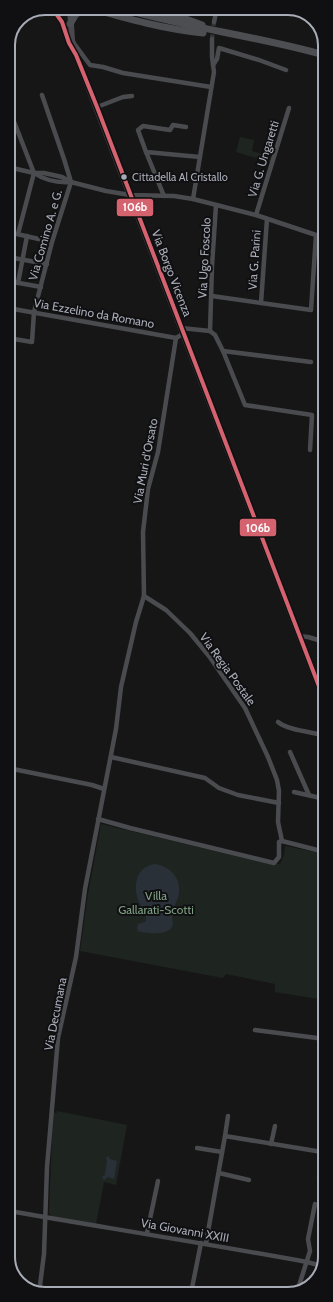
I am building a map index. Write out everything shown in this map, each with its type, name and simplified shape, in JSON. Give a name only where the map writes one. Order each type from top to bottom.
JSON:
[{"type":"main road","points":[[70,24],[75,15]]},
{"type":"main road","points":[[115,15],[177,30],[245,37]]},
{"type":"main road","points":[[142,15],[318,53]]},
{"type":"main road","points":[[170,15],[245,37]]},
{"type":"street","name":"Via Borgo Vicenza","points":[[57,15],[62,22],[69,43],[76,55]]},
{"type":"street","name":"Via Borgo Vicenza","points":[[70,15],[72,40],[76,55],[318,685]]},
{"type":"street","points":[[214,22],[216,15]]},
{"type":"street","points":[[193,199],[214,72],[212,39]]},
{"type":"street","points":[[72,40],[90,65],[103,67],[122,73],[212,87]]},
{"type":"street","points":[[213,65],[217,59],[219,48],[286,70]]},
{"type":"street","name":"Via Comino A. e G.","points":[[15,339],[32,342],[34,312],[52,242],[71,182],[42,94]]},
{"type":"street","points":[[97,107],[123,97],[132,96]]},
{"type":"street","name":"Via G. Ungaretti","points":[[256,215],[289,108]]},
{"type":"street","points":[[15,124],[34,173],[18,234]]},
{"type":"street","points":[[164,196],[138,130],[143,126],[170,130],[174,125],[186,127]]},
{"type":"street","points":[[146,152],[200,157]]},
{"type":"street","points":[[15,169],[62,177],[71,182],[106,191],[130,195],[174,196],[193,199],[256,215],[316,235],[311,310],[212,296]]},
{"type":"street","name":"Via Ugo Foscolo","points":[[210,331],[216,205]]},
{"type":"street","name":"Via G. Parini","points":[[261,303],[267,219]]},
{"type":"street","points":[[15,233],[52,242]]},
{"type":"street","points":[[18,283],[27,236]]},
{"type":"street","points":[[15,258],[46,264]]},
{"type":"street","points":[[15,282],[41,287]]},
{"type":"street","name":"Via Ezzelino da Romano","points":[[15,309],[176,338]]},
{"type":"street","points":[[176,338],[182,331],[210,331],[215,335],[246,405],[312,415],[310,450]]},
{"type":"street","name":"Via Muri d'Orsato","points":[[111,757],[121,687],[136,622],[144,596],[143,532],[148,489],[158,452],[176,338]]},
{"type":"street","points":[[223,351],[311,362]]},
{"type":"street","name":"Via Regia Postale","points":[[98,819],[274,863],[279,857],[279,842],[282,841],[278,822],[279,791],[277,780],[245,708],[209,656],[190,633],[166,610],[144,596]]},
{"type":"street","points":[[299,636],[318,640]]},
{"type":"street","points":[[278,722],[282,725],[296,729],[318,733]]},
{"type":"street","points":[[290,752],[309,795]]},
{"type":"street","points":[[111,757],[205,778],[219,788],[238,795],[279,803]]},
{"type":"street","name":"Via Decumana","points":[[40,1286],[44,1254],[47,1167],[58,1038],[76,957],[85,889],[111,757]]},
{"type":"street","points":[[15,769],[104,789]]},
{"type":"street","points":[[294,792],[318,797]]},
{"type":"street","points":[[282,841],[318,850]]},
{"type":"street","points":[[255,1030],[318,1038]]},
{"type":"street","points":[[193,1287],[219,1172],[228,1116]]},
{"type":"street","points":[[272,1144],[275,1126]]},
{"type":"street","points":[[225,1136],[318,1151]]},
{"type":"street","points":[[196,1148],[222,1152]]},
{"type":"street","points":[[219,1172],[249,1180]]},
{"type":"street","points":[[147,1233],[158,1181]]},
{"type":"street","points":[[300,1284],[310,1251],[308,1239],[315,1204]]},
{"type":"street","name":"Via Giovanni XXIII","points":[[15,1212],[103,1228],[147,1233],[316,1265]]},
{"type":"green space","points":[[240,137],[254,140],[252,151],[272,157],[270,162],[236,152]]},
{"type":"green space","name":"Villa Gallarati-Scotti","points":[[101,824],[269,864],[280,864],[284,855],[285,846],[318,853],[318,999],[275,992],[275,984],[226,974],[223,978],[80,951],[88,894]]},
{"type":"green space","points":[[57,1111],[127,1125],[116,1185],[104,1182],[96,1224],[51,1216],[49,1212],[53,1112],[57,1113]]},
{"type":"shaded area","points":[[155,864],[171,871],[175,875],[179,886],[178,898],[172,913],[173,924],[169,930],[162,933],[141,932],[137,929],[138,924],[146,921],[146,919],[136,891],[137,879],[143,869]]},
{"type":"shaded area","points":[[108,1156],[110,1159],[117,1161],[114,1179],[108,1177],[104,1180],[102,1177],[105,1175],[106,1158]]},
{"type":"tunnel","points":[[212,39],[214,22]]},
{"type":"transit line","name":"106b","points":[[57,15],[62,22],[69,43],[76,55],[97,107],[318,684]]},
{"type":"place","name":"Cittadella Al Cristallo","points":[[124,177]]}]
